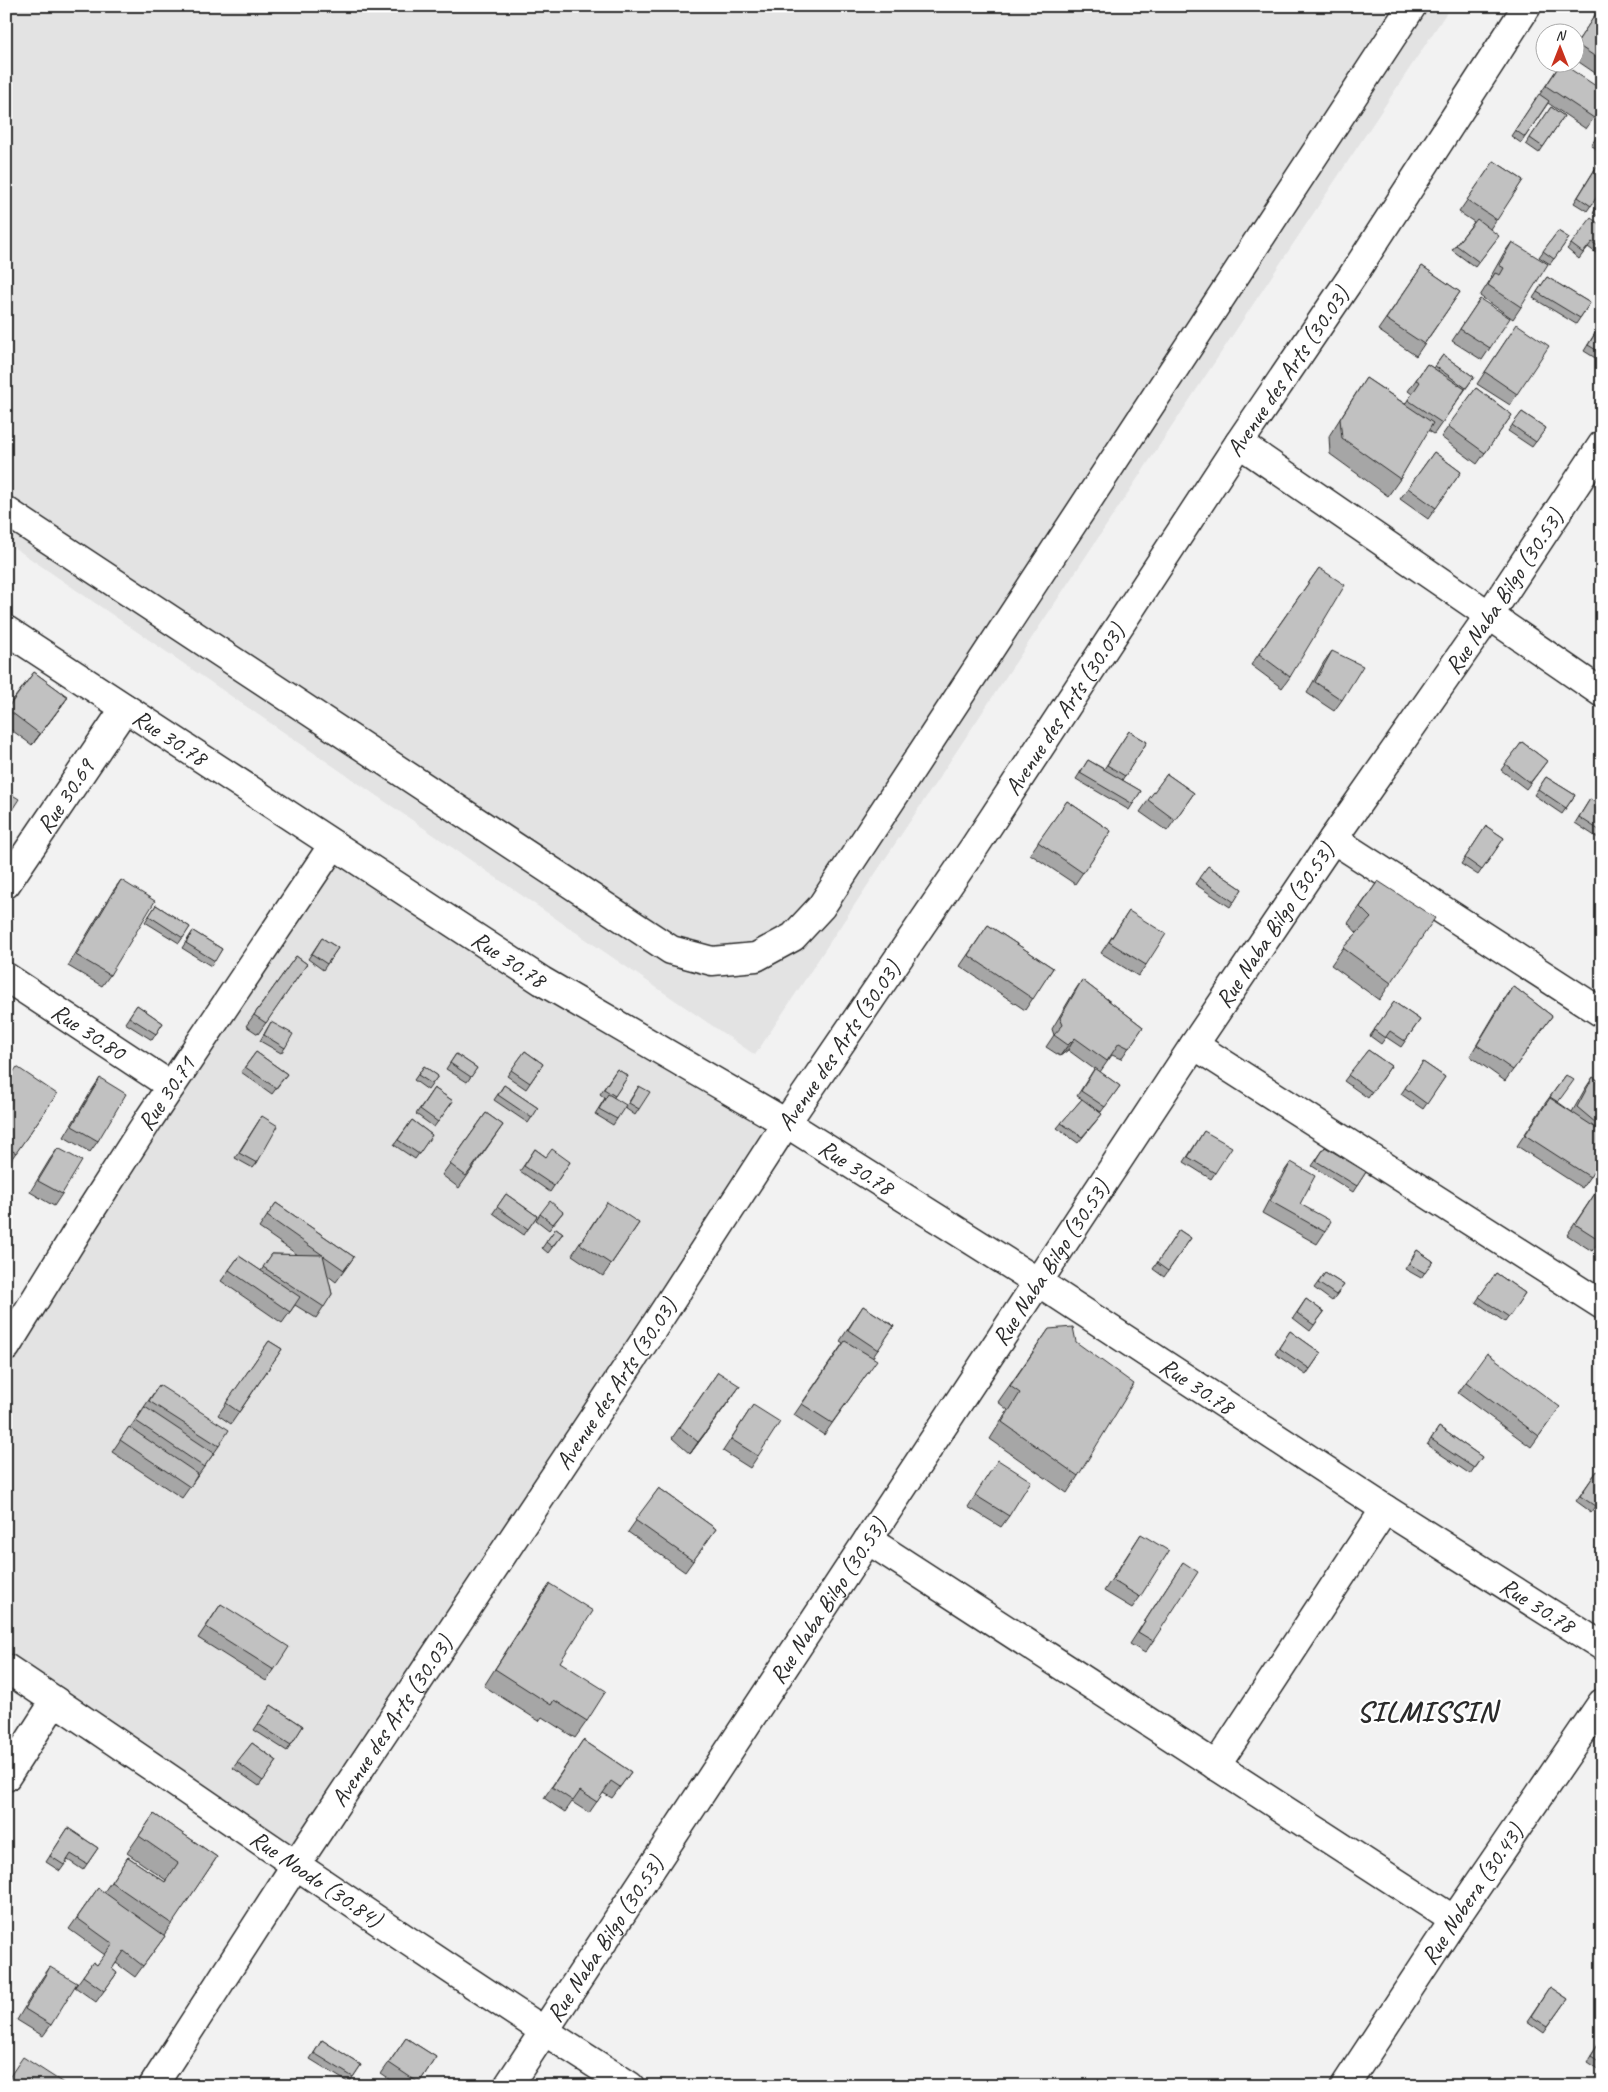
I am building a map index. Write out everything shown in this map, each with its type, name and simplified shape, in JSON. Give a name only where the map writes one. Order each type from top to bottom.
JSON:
[{"type":"street","points":[[6,510],[671,950],[712,961],[756,958],[793,937],[821,907],[1412,6]]},
{"type":"street","name":"Avenue des Arts (30.03)","points":[[153,2086],[295,1866],[654,1327],[786,1123],[975,846],[1238,443],[1351,278],[1527,6]]},
{"type":"street","points":[[1238,443],[1488,617],[1602,693]]},
{"type":"street","name":"Rue Naba Bilgo (30.53)","points":[[508,2086],[1194,1045],[1333,839],[1488,617],[1602,445]]},
{"type":"street","name":"Rue 30.78","points":[[6,630],[542,981],[786,1123],[1038,1282],[1385,1509],[1602,1646]]},
{"type":"street","name":"Rue 30.69","points":[[6,884],[125,708]]},
{"type":"street","points":[[1333,839],[1602,1013]]},
{"type":"street","name":"Rue 30.71","points":[[6,1347],[80,1227],[171,1086],[333,845]]},
{"type":"street","name":"Rue 30.80","points":[[6,977],[171,1086]]},
{"type":"street","points":[[1194,1045],[1602,1305]]},
{"type":"street","points":[[1216,1766],[1385,1509]]},
{"type":"street","points":[[868,1540],[1454,1920]]},
{"type":"street","name":"Rue Noodo (30.84)","points":[[6,1668],[295,1866],[543,2031],[630,2086]]},
{"type":"street","points":[[6,1776],[55,1701]]},
{"type":"street","name":"Rue Nobera (30.43)","points":[[1345,2086],[1454,1920],[1602,1703]]},
{"type":"shaded area","points":[[6,6],[1451,6],[755,1055],[6,542]]},
{"type":"shaded area","points":[[333,845],[786,1123],[295,1866],[6,1668],[6,1347]]},
{"type":"building","points":[[1602,6],[1602,61],[1586,51],[1586,29]]},
{"type":"building","points":[[1555,72],[1575,72],[1602,90],[1602,106],[1594,118],[1546,86]]},
{"type":"building","points":[[1539,94],[1549,101],[1525,137],[1515,130]]},
{"type":"building","points":[[1551,107],[1564,116],[1543,147],[1530,138]]},
{"type":"building","points":[[1602,130],[1602,144],[1595,139]]},
{"type":"building","points":[[1494,161],[1523,180],[1497,220],[1467,200]]},
{"type":"building","points":[[1599,163],[1602,165],[1602,189],[1591,206],[1578,197]]},
{"type":"building","points":[[1602,200],[1602,211],[1597,208]]},
{"type":"building","points":[[1591,218],[1602,226],[1602,249],[1592,242],[1583,253],[1571,244]]},
{"type":"building","points":[[1477,219],[1499,236],[1479,262],[1456,245]]},
{"type":"building","points":[[1558,231],[1569,238],[1554,259],[1543,251]]},
{"type":"building","points":[[1512,242],[1548,264],[1521,307],[1488,285],[1495,273],[1500,275],[1504,268],[1499,265]]},
{"type":"building","points":[[1422,266],[1460,292],[1424,344],[1386,319]]},
{"type":"building","points":[[1547,277],[1590,303],[1580,318],[1537,292]]},
{"type":"building","points":[[1480,299],[1510,318],[1490,348],[1460,329]]},
{"type":"building","points":[[1602,323],[1602,353],[1601,353],[1588,345]]},
{"type":"building","points":[[1517,324],[1549,346],[1517,394],[1485,372]]},
{"type":"building","points":[[1443,355],[1474,377],[1466,388],[1435,366]]},
{"type":"building","points":[[1427,364],[1465,389],[1442,423],[1408,400],[1420,382],[1416,380]]},
{"type":"building","points":[[1366,378],[1433,423],[1400,479],[1342,438],[1340,419]]},
{"type":"building","points":[[1476,388],[1512,415],[1485,453],[1448,426]]},
{"type":"building","points":[[1522,412],[1546,428],[1536,442],[1512,425]]},
{"type":"building","points":[[1434,452],[1461,472],[1436,508],[1408,488]]},
{"type":"building","points":[[1319,568],[1345,585],[1290,677],[1259,654]]},
{"type":"building","points":[[1332,651],[1363,666],[1342,700],[1315,682]]},
{"type":"building","points":[[34,672],[68,697],[40,734],[7,709]]},
{"type":"building","points":[[1129,731],[1147,742],[1125,776],[1107,765]]},
{"type":"building","points":[[1522,742],[1547,761],[1530,783],[1505,764]]},
{"type":"building","points":[[1088,760],[1141,791],[1133,804],[1080,773]]},
{"type":"building","points":[[1167,774],[1194,793],[1175,820],[1148,800]]},
{"type":"building","points":[[1546,777],[1575,795],[1566,808],[1538,789]]},
{"type":"building","points":[[6,791],[19,799],[6,819]]},
{"type":"building","points":[[1590,799],[1602,807],[1602,832],[1579,817]]},
{"type":"building","points":[[1067,801],[1111,831],[1083,873],[1038,842]]},
{"type":"building","points":[[1486,826],[1504,838],[1482,870],[1465,858]]},
{"type":"building","points":[[1208,866],[1242,889],[1234,902],[1199,878]]},
{"type":"building","points":[[121,880],[155,901],[110,975],[76,955]]},
{"type":"building","points":[[1378,881],[1435,918],[1391,983],[1343,948],[1371,918],[1360,907]]},
{"type":"building","points":[[156,905],[190,927],[183,938],[149,916]]},
{"type":"building","points":[[1129,911],[1166,934],[1146,965],[1109,942]]},
{"type":"building","points":[[988,925],[1053,968],[1033,999],[968,955]]},
{"type":"building","points":[[193,931],[222,949],[215,961],[186,943]]},
{"type":"building","points":[[322,938],[338,948],[327,964],[312,954]]},
{"type":"building","points":[[296,956],[307,964],[266,1023],[254,1015]]},
{"type":"building","points":[[1082,980],[1143,1027],[1129,1048],[1119,1043],[1107,1061],[1075,1038],[1068,1045],[1054,1035],[1063,1025],[1060,1018]]},
{"type":"building","points":[[1513,986],[1552,1016],[1513,1070],[1477,1045]]},
{"type":"building","points":[[1394,1002],[1420,1020],[1405,1041],[1390,1031],[1385,1038],[1374,1030]]},
{"type":"building","points":[[137,1005],[163,1023],[156,1034],[129,1017]]},
{"type":"building","points":[[271,1022],[293,1034],[285,1048],[264,1035]]},
{"type":"building","points":[[1368,1050],[1391,1066],[1372,1092],[1348,1075]]},
{"type":"building","points":[[525,1051],[543,1064],[530,1083],[511,1070]]},
{"type":"building","points":[[256,1052],[287,1074],[276,1088],[245,1067]]},
{"type":"building","points":[[456,1054],[477,1068],[471,1077],[450,1063]]},
{"type":"building","points":[[1423,1062],[1445,1077],[1427,1104],[1405,1088]]},
{"type":"building","points":[[424,1066],[438,1076],[432,1084],[418,1075]]},
{"type":"building","points":[[17,1067],[57,1094],[16,1153],[6,1147],[6,1082]]},
{"type":"building","points":[[1095,1068],[1120,1086],[1105,1107],[1081,1091]]},
{"type":"building","points":[[617,1069],[628,1076],[615,1096],[604,1089]]},
{"type":"building","points":[[1566,1075],[1574,1080],[1558,1102],[1550,1097]]},
{"type":"building","points":[[1593,1077],[1602,1083],[1602,1128],[1577,1107]]},
{"type":"building","points":[[100,1078],[126,1094],[98,1141],[72,1126]]},
{"type":"building","points":[[504,1085],[538,1108],[532,1118],[498,1095]]},
{"type":"building","points":[[639,1086],[650,1092],[639,1109],[629,1103]]},
{"type":"building","points":[[434,1088],[453,1101],[438,1122],[420,1109]]},
{"type":"building","points":[[608,1094],[626,1105],[617,1119],[599,1109]]},
{"type":"building","points":[[1550,1098],[1602,1132],[1602,1159],[1590,1177],[1525,1135]]},
{"type":"building","points":[[1082,1099],[1102,1114],[1082,1137],[1061,1123]]},
{"type":"building","points":[[486,1113],[503,1125],[466,1176],[450,1164]]},
{"type":"building","points":[[262,1116],[278,1126],[257,1163],[239,1153]]},
{"type":"building","points":[[412,1120],[432,1135],[419,1154],[398,1140]]},
{"type":"building","points":[[1204,1131],[1232,1147],[1215,1173],[1188,1157]]},
{"type":"building","points":[[1325,1147],[1366,1172],[1357,1186],[1316,1161]]},
{"type":"building","points":[[58,1148],[82,1161],[62,1194],[38,1181]]},
{"type":"building","points":[[535,1149],[546,1157],[552,1149],[570,1162],[554,1186],[524,1166]]},
{"type":"building","points":[[1291,1162],[1315,1176],[1300,1204],[1331,1221],[1325,1232],[1270,1201]]},
{"type":"building","points":[[1602,1183],[1602,1237],[1600,1240],[1575,1224]]},
{"type":"building","points":[[506,1194],[537,1216],[528,1229],[497,1207]]},
{"type":"building","points":[[550,1201],[563,1212],[553,1224],[540,1214]]},
{"type":"building","points":[[607,1202],[639,1223],[611,1264],[580,1244]]},
{"type":"building","points":[[276,1203],[354,1257],[344,1270],[267,1216]]},
{"type":"building","points":[[556,1228],[563,1233],[552,1247],[546,1242]]},
{"type":"building","points":[[1179,1230],[1191,1238],[1168,1271],[1157,1263]]},
{"type":"building","points":[[1417,1250],[1433,1261],[1425,1273],[1409,1264]]},
{"type":"building","points":[[272,1254],[323,1255],[332,1294],[324,1307],[263,1267]]},
{"type":"building","points":[[239,1256],[300,1297],[290,1312],[229,1270]]},
{"type":"building","points":[[1325,1273],[1344,1285],[1336,1295],[1318,1283]]},
{"type":"building","points":[[1496,1273],[1525,1293],[1509,1317],[1479,1297]]},
{"type":"building","points":[[1306,1299],[1324,1312],[1314,1325],[1297,1313]]},
{"type":"building","points":[[863,1306],[894,1326],[878,1350],[848,1330]]},
{"type":"building","points":[[1073,1327],[1076,1342],[1134,1384],[1078,1476],[1002,1422],[1020,1393],[1010,1386],[1049,1329]]},
{"type":"building","points":[[1290,1331],[1321,1353],[1310,1369],[1279,1348]]},
{"type":"building","points":[[269,1341],[282,1349],[239,1412],[226,1403]]},
{"type":"building","points":[[845,1341],[877,1360],[832,1423],[802,1404]]},
{"type":"building","points":[[1487,1353],[1560,1407],[1539,1436],[1466,1382]]},
{"type":"building","points":[[718,1372],[740,1386],[698,1442],[680,1427]]},
{"type":"building","points":[[159,1385],[229,1430],[219,1446],[149,1401]]},
{"type":"building","points":[[753,1405],[780,1422],[758,1456],[731,1439]]},
{"type":"building","points":[[145,1407],[214,1453],[204,1467],[136,1421]]},
{"type":"building","points":[[129,1427],[198,1474],[190,1487],[120,1440]]},
{"type":"building","points":[[1439,1427],[1482,1457],[1474,1468],[1431,1439]]},
{"type":"building","points":[[998,1460],[1031,1481],[1009,1516],[975,1495]]},
{"type":"building","points":[[1597,1471],[1602,1474],[1602,1496],[1595,1506],[1580,1496]]},
{"type":"building","points":[[659,1488],[716,1529],[693,1561],[635,1520]]},
{"type":"building","points":[[1141,1534],[1169,1551],[1140,1597],[1112,1580]]},
{"type":"building","points":[[1183,1562],[1198,1572],[1153,1641],[1138,1632]]},
{"type":"building","points":[[550,1584],[593,1611],[560,1662],[606,1691],[587,1721],[554,1700],[551,1705],[495,1669]]},
{"type":"building","points":[[221,1604],[289,1647],[274,1670],[206,1627]]},
{"type":"building","points":[[271,1705],[303,1726],[291,1745],[258,1724]]},
{"type":"building","points":[[583,1740],[631,1772],[620,1787],[611,1781],[597,1802],[580,1791],[573,1801],[552,1787]]},
{"type":"building","points":[[252,1743],[277,1761],[263,1781],[237,1762]]},
{"type":"building","points":[[154,1814],[217,1857],[172,1924],[111,1882],[128,1857],[165,1882],[178,1863],[139,1836]]},
{"type":"building","points":[[68,1828],[98,1848],[87,1864],[71,1854],[64,1865],[50,1856]]},
{"type":"building","points":[[98,1888],[165,1936],[143,1966],[124,1951],[112,1969],[117,1973],[104,1991],[83,1976],[93,1962],[97,1965],[113,1944],[77,1918]]},
{"type":"building","points":[[50,1967],[77,1983],[51,2025],[25,2009]]},
{"type":"building","points":[[1550,1987],[1568,1999],[1548,2027],[1531,2016]]},
{"type":"building","points":[[406,2038],[436,2057],[419,2083],[389,2063]]},
{"type":"building","points":[[1602,2039],[1602,2063],[1591,2056]]},
{"type":"building","points":[[322,2040],[361,2065],[353,2077],[314,2053]]},
{"type":"building","points":[[23,2057],[68,2086],[6,2086],[6,2082]]},
{"type":"district","name":"SILMISSIN","points":[[1427,1711]]}]
